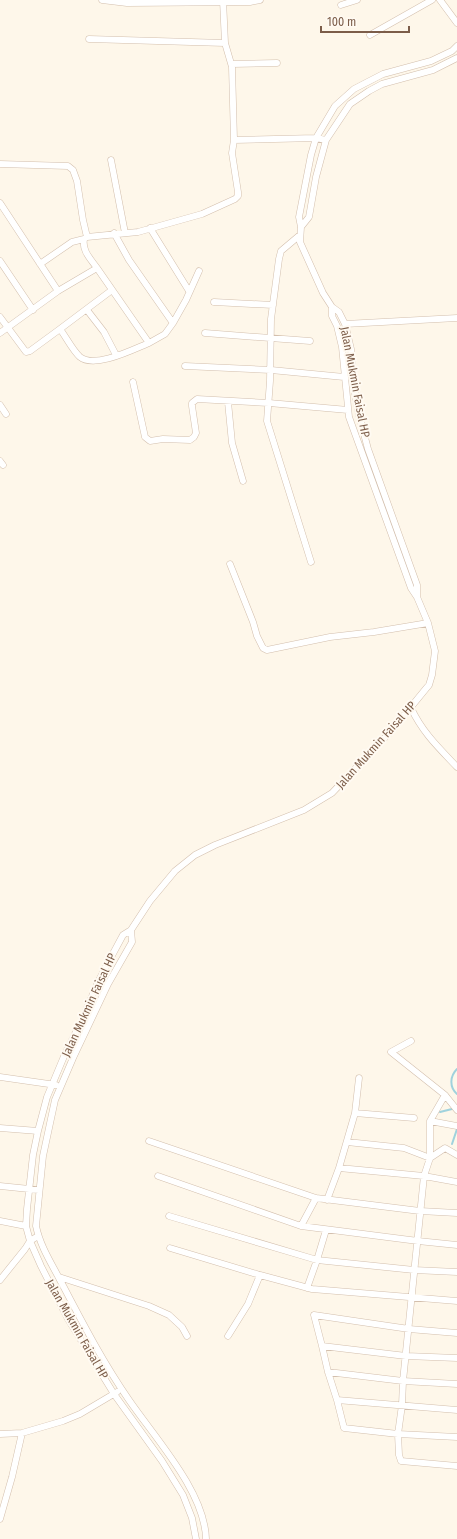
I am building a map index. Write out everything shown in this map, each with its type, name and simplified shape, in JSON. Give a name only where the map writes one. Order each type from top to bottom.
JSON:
[{"type":"street","points":[[102,0],[127,3],[222,1],[250,2],[260,0]]},
{"type":"street","points":[[341,5],[357,0]]},
{"type":"street","points":[[370,35],[432,0]]},
{"type":"street","points":[[440,0],[457,23]]},
{"type":"street","points":[[40,264],[72,242],[114,233],[138,232],[202,214],[235,199],[238,196],[232,153],[234,140],[232,64],[225,43],[222,1]]},
{"type":"street","points":[[89,39],[225,43]]},
{"type":"street","name":"Jalan Mukmin Faisal HP","points":[[417,597],[417,585],[368,449],[359,416],[355,393],[351,349],[345,324],[339,312],[332,307],[323,293],[300,242],[301,227],[299,217],[306,175],[316,138],[335,106],[354,89],[383,74],[431,61],[452,51],[457,46]]},
{"type":"street","name":"Jalan Mukmin Faisal HP","points":[[301,227],[309,217],[316,177],[326,140],[335,124],[350,104],[382,84],[432,70],[457,58]]},
{"type":"street","points":[[232,64],[277,63]]},
{"type":"street","points":[[234,140],[316,138],[326,140]]},
{"type":"street","points":[[111,160],[125,233]]},
{"type":"street","points":[[0,164],[68,166],[73,170],[78,181],[85,238],[84,252],[97,268],[149,343]]},
{"type":"street","points":[[0,203],[58,291]]},
{"type":"street","points":[[150,228],[189,291]]},
{"type":"street","points":[[114,233],[129,260],[173,323]]},
{"type":"street","points":[[300,235],[281,251],[273,305],[269,403],[266,415],[310,562]]},
{"type":"street","points":[[0,261],[33,310]]},
{"type":"street","points":[[0,333],[58,291],[97,268]]},
{"type":"street","points":[[60,329],[80,357],[87,360],[103,360],[149,343],[165,334],[173,323],[186,300],[199,271]]},
{"type":"street","points":[[0,317],[26,352],[30,352],[112,290]]},
{"type":"street","points":[[214,302],[273,305]]},
{"type":"street","name":"Jalan Mukmin Faisal HP","points":[[196,1539],[192,1518],[183,1494],[162,1461],[114,1394],[68,1319],[41,1266],[30,1241],[26,1226],[29,1189],[33,1155],[38,1131],[52,1084],[98,982],[123,936],[132,930],[150,901],[175,871],[195,855],[215,845],[304,810],[332,794],[412,708],[428,685],[434,662],[435,651],[428,623],[417,597],[411,588],[353,428],[348,410],[342,347],[337,326],[332,316],[332,307]]},
{"type":"street","points":[[86,310],[104,332],[116,355]]},
{"type":"street","points":[[345,324],[457,318]]},
{"type":"street","points":[[204,333],[310,340]]},
{"type":"street","points":[[184,366],[271,370],[344,377]]},
{"type":"street","points":[[133,382],[145,437],[150,441],[163,439],[190,440],[194,437],[196,433],[192,403],[197,399],[228,402],[269,403],[348,410]]},
{"type":"street","points":[[228,402],[232,443],[243,481]]},
{"type":"street","points":[[0,405],[6,414]]},
{"type":"street","points":[[230,564],[257,636],[263,648],[267,650],[330,637],[381,631],[428,623]]},
{"type":"street","points":[[412,708],[425,733],[457,767]]},
{"type":"street","name":"Jalan Mukmin Faisal HP","points":[[132,930],[132,942],[108,984],[56,1100],[47,1133],[43,1156],[36,1217],[38,1236],[77,1314],[112,1375],[192,1489],[202,1516],[206,1531],[206,1539]]},
{"type":"street","points":[[411,1041],[391,1052],[446,1098],[457,1110]]},
{"type":"street","points":[[0,1077],[61,1086]]},
{"type":"street","points":[[327,1200],[339,1168],[355,1113],[359,1078]]},
{"type":"street","points":[[446,1098],[430,1121],[430,1158],[424,1176],[420,1211],[403,1381],[402,1406],[398,1434],[398,1455],[401,1461],[457,1466]]},
{"type":"street","points":[[355,1113],[414,1118]]},
{"type":"street","points":[[430,1121],[457,1126]]},
{"type":"street","points":[[0,1128],[38,1131]]},
{"type":"street","points":[[149,1141],[316,1198],[420,1211],[457,1213]]},
{"type":"street","points":[[347,1142],[404,1148],[430,1158]]},
{"type":"street","points":[[430,1158],[445,1148],[457,1155]]},
{"type":"street","points":[[339,1168],[424,1176],[457,1182]]},
{"type":"street","points":[[158,1176],[301,1226],[418,1241],[457,1244]]},
{"type":"street","points":[[0,1186],[39,1190]]},
{"type":"street","points":[[301,1226],[316,1198]]},
{"type":"street","points":[[169,1216],[317,1260],[414,1270],[457,1272]]},
{"type":"street","points":[[0,1221],[26,1226]]},
{"type":"street","points":[[307,1288],[326,1230]]},
{"type":"street","points":[[0,1280],[30,1241],[38,1236]]},
{"type":"street","points":[[170,1248],[307,1288],[457,1301]]},
{"type":"street","points":[[228,1336],[248,1304],[260,1275]]},
{"type":"street","points":[[59,1277],[149,1306],[169,1315],[182,1327],[187,1336]]},
{"type":"street","points":[[457,1333],[409,1330],[314,1315],[344,1428],[398,1434],[457,1437]]},
{"type":"street","points":[[322,1346],[406,1356],[457,1358]]},
{"type":"street","points":[[328,1372],[403,1381],[457,1384]]},
{"type":"street","points":[[0,1434],[22,1433],[63,1421],[80,1414],[122,1389]]},
{"type":"street","points":[[337,1400],[457,1410]]},
{"type":"street","points":[[0,1519],[12,1477],[22,1433]]},
{"type":"waterway","points":[[457,1069],[451,1082],[454,1091],[457,1094]]},
{"type":"waterway","points":[[440,1112],[455,1107]]},
{"type":"waterway","points":[[452,1144],[457,1129]]}]
